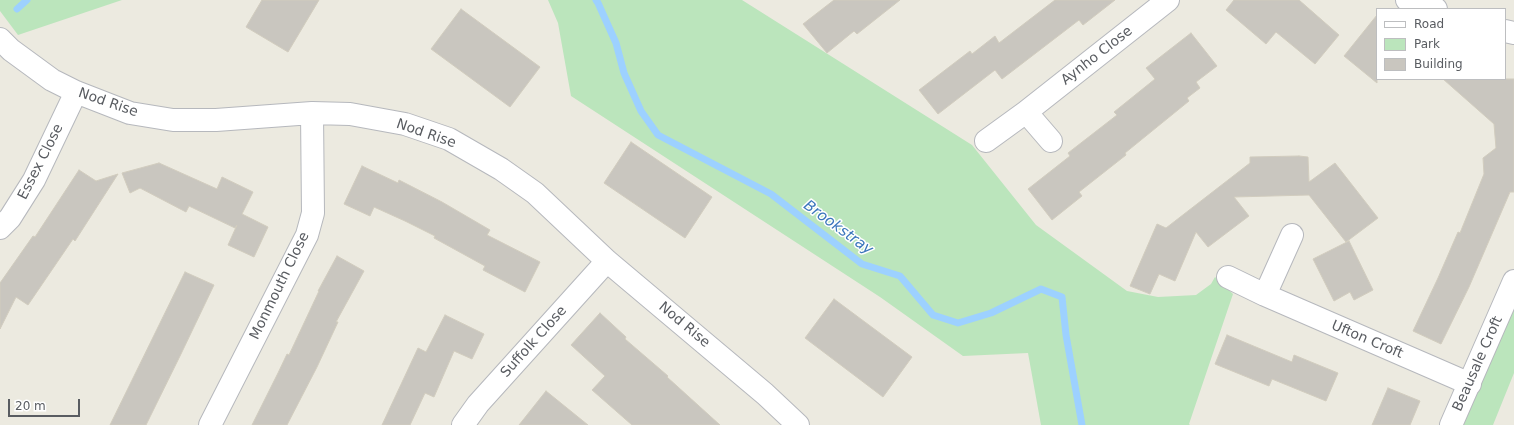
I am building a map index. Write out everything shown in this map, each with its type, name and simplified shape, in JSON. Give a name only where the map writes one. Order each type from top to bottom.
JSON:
[{"type":"street","name":"Aynho Close","points":[[986,141],[1026,112],[1168,0]]},
{"type":"street","points":[[1407,0],[1433,8]]},
{"type":"street","name":"Nod Rise","points":[[6,44],[52,80],[76,92],[130,113],[173,120],[216,120],[312,113],[350,114],[397,122],[449,139],[501,169],[535,193],[607,261],[765,394],[798,425]]},
{"type":"street","name":"Essex Close","points":[[0,228],[10,218],[34,180],[76,92]]},
{"type":"street","points":[[1026,112],[1050,141]]},
{"type":"street","name":"Monmouth Close","points":[[210,425],[307,236],[313,213],[312,113]]},
{"type":"street","points":[[1265,296],[1292,235]]},
{"type":"street","name":"Suffolk Close","points":[[463,425],[478,404],[607,261]]},
{"type":"street","name":"Ufton Croft","points":[[1228,277],[1265,296],[1470,384]]},
{"type":"street","name":"Beausale Croft","points":[[1451,425],[1514,281]]},
{"type":"green space","points":[[0,0],[122,0],[18,35],[0,11]]},
{"type":"green space","points":[[548,0],[742,0],[972,145],[1036,225],[1127,291],[1158,297],[1196,295],[1211,284],[1215,277],[1233,294],[1189,424],[1190,425],[1041,425],[1028,353],[963,356],[880,297],[571,96],[558,23]]},
{"type":"green space","points":[[1514,296],[1514,373],[1493,425],[1458,425]]},
{"type":"building","points":[[262,0],[319,0],[288,52],[246,27]]},
{"type":"building","points":[[834,0],[900,0],[857,34],[854,31],[827,53],[803,24]]},
{"type":"building","points":[[1055,0],[1115,0],[1083,25],[1079,20],[1002,79],[995,70],[938,114],[919,90],[970,51],[972,54],[995,36],[999,43]]},
{"type":"building","points":[[1234,0],[1299,0],[1339,35],[1315,64],[1276,32],[1266,44],[1226,10]]},
{"type":"building","points":[[461,9],[540,67],[510,107],[431,49]]},
{"type":"building","points":[[1376,16],[1377,83],[1344,56]]},
{"type":"building","points":[[1191,33],[1217,66],[1196,82],[1200,88],[1187,98],[1189,101],[1125,153],[1126,155],[1079,192],[1082,196],[1052,220],[1028,189],[1070,156],[1068,153],[1117,115],[1114,112],[1155,79],[1146,68]]},
{"type":"building","points":[[1514,79],[1514,192],[1510,192],[1469,287],[1441,344],[1413,331],[1458,232],[1460,233],[1484,174],[1483,158],[1496,148],[1494,124],[1444,80]]},
{"type":"building","points":[[631,142],[712,197],[685,238],[604,183]]},
{"type":"building","points":[[1250,157],[1308,157],[1309,182],[1335,163],[1378,218],[1346,242],[1309,195],[1234,197],[1249,216],[1208,247],[1196,232],[1175,281],[1159,274],[1150,294],[1130,286],[1157,224],[1166,228],[1250,163]]},
{"type":"building","points":[[159,163],[217,189],[222,177],[253,192],[242,214],[268,227],[254,257],[228,245],[237,225],[235,228],[189,206],[186,212],[140,188],[130,193],[122,173]]},
{"type":"building","points":[[362,166],[398,183],[399,180],[442,202],[490,230],[487,235],[540,262],[525,292],[483,270],[485,266],[434,238],[435,236],[405,221],[374,207],[370,216],[344,204]]},
{"type":"building","points":[[79,170],[96,181],[118,174],[75,241],[73,239],[28,305],[16,297],[0,329],[0,283],[33,236],[35,237]]},
{"type":"building","points":[[1349,241],[1373,290],[1354,300],[1350,292],[1334,301],[1313,259]]},
{"type":"building","points":[[337,256],[364,271],[336,322],[338,322],[317,367],[287,425],[252,425],[287,354],[289,355],[318,291]]},
{"type":"building","points":[[185,272],[214,285],[181,354],[146,425],[110,425]]},
{"type":"building","points":[[834,299],[912,357],[883,397],[805,338]]},
{"type":"building","points":[[600,313],[626,337],[625,339],[668,376],[667,377],[720,425],[632,425],[592,390],[605,376],[571,345]]},
{"type":"building","points":[[445,315],[484,334],[472,359],[454,351],[434,397],[425,393],[410,425],[382,425],[418,348],[426,352]]},
{"type":"building","points":[[1227,335],[1292,362],[1294,355],[1338,373],[1326,401],[1272,379],[1269,386],[1215,364]]},
{"type":"building","points":[[1388,388],[1420,401],[1410,425],[1372,425]]},
{"type":"building","points":[[546,391],[588,425],[519,425]]},
{"type":"waterway","name":"Brookstray","points":[[17,9],[27,0]]},
{"type":"waterway","name":"Brookstray","points":[[596,0],[616,43],[624,73],[641,111],[658,135],[771,194],[862,264],[900,276],[933,315],[958,323],[991,313],[1041,289],[1062,297],[1066,335],[1082,425]]}]
